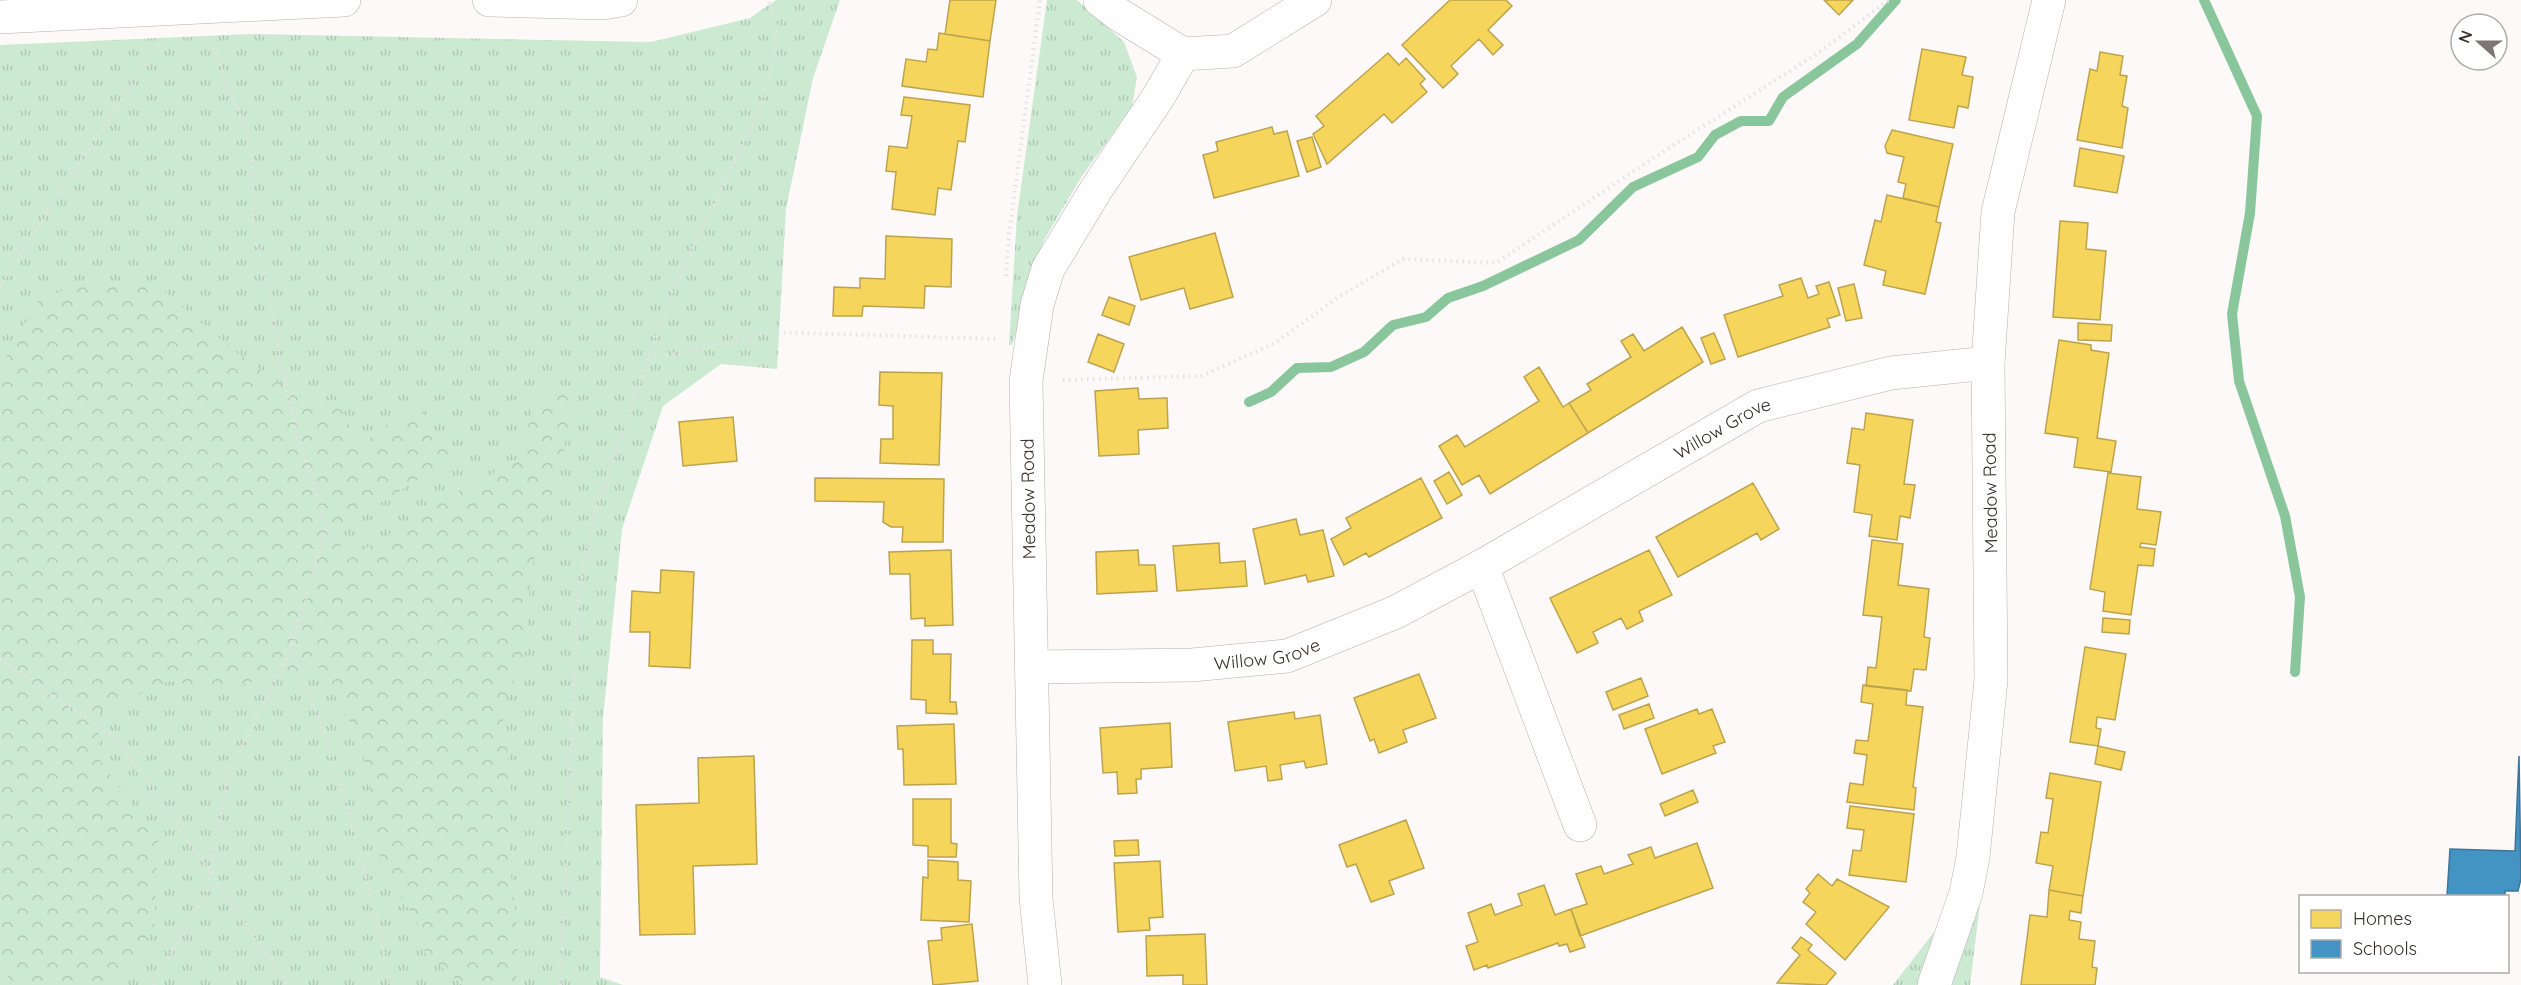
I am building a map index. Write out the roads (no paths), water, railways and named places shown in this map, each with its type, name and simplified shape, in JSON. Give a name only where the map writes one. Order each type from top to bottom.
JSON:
[{"type":"street","points":[[0,18],[344,0]]},
{"type":"street","points":[[489,0],[603,3],[621,0]]},
{"type":"street","points":[[1100,0],[1118,14],[1183,54],[1233,51],[1315,0]]},
{"type":"street","name":"Meadow Road","points":[[1934,985],[1965,893],[1973,857],[1991,680],[1988,363],[1998,212],[2049,0]]},
{"type":"street","name":"Meadow Road","points":[[1045,985],[1036,898],[1026,381],[1038,305],[1048,269],[1097,188],[1160,96],[1183,54]]},
{"type":"street","name":"Willow Grove","points":[[1032,667],[1192,665],[1287,656],[1396,612],[1482,566],[1758,406],[1891,373],[1988,363]]},
{"type":"street","points":[[1482,566],[1580,825]]},
{"type":"waterway","points":[[1249,402],[1271,392],[1297,368],[1331,367],[1364,352],[1393,325],[1426,317],[1448,298],[1483,286],[1579,240],[1633,187],[1698,157],[1715,135],[1741,121],[1769,121],[1783,97],[1857,44],[1896,0]]},
{"type":"waterway","points":[[2204,0],[2257,116],[2250,213],[2232,314],[2239,381],[2285,516],[2300,597],[2295,672]]}]
